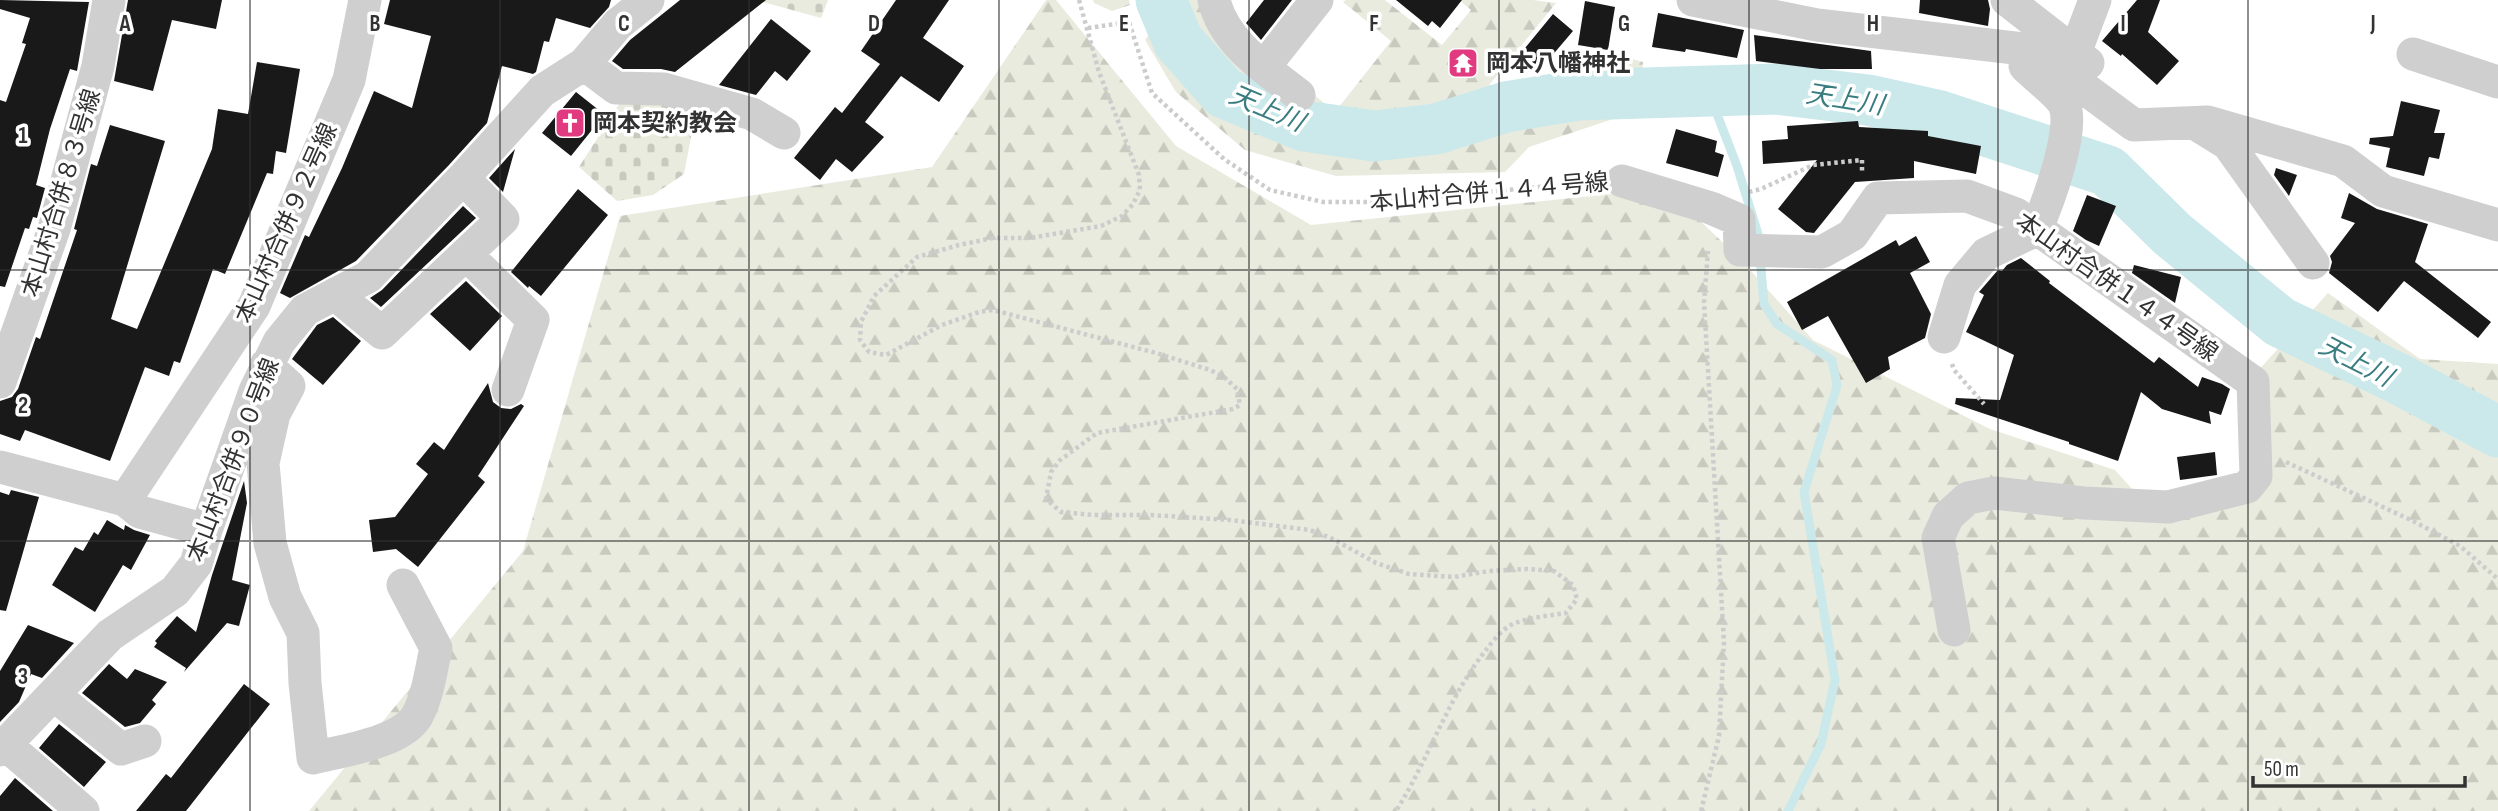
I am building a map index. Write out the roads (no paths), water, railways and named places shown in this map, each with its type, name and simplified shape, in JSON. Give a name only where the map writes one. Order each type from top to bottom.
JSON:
[{"type":"street","name":"本山村合併８３号線","points":[[0,382],[54,229],[98,66],[109,0]]},
{"type":"street","name":"本山村合併９２号線","points":[[125,500],[254,306],[349,80],[365,0]]},
{"type":"street","name":"本山村合併９０号線","points":[[3,748],[110,635],[175,591],[196,564],[266,365],[279,341],[305,310],[368,276],[542,91],[587,66],[618,24],[648,0]]},
{"type":"street","points":[[1214,0],[1217,15],[1242,49],[1299,95]]},
{"type":"street","points":[[1264,67],[1317,0]]},
{"type":"street","points":[[1693,0],[1817,25],[2032,50],[2134,124],[2208,122],[2343,161],[2384,191],[2498,225]]},
{"type":"street","points":[[2007,0],[2075,53],[2182,124],[2228,144],[2313,263]]},
{"type":"street","points":[[2075,53],[2095,0]]},
{"type":"street","points":[[1944,337],[1960,285],[1986,254],[2041,218],[2068,128],[2064,104],[2025,66],[2032,50]]},
{"type":"street","points":[[2413,54],[2498,82]]},
{"type":"street","points":[[587,66],[587,82],[616,110]]},
{"type":"street","points":[[587,66],[616,88],[664,89],[752,114],[784,133]]},
{"type":"street","points":[[335,294],[383,333],[503,219],[463,178]]},
{"type":"street","name":"本山村合併１４４号線","points":[[1622,181],[1711,208],[1739,220],[1756,251],[1822,252],[1852,235],[1878,198],[1968,197],[2016,214],[2041,218],[2253,383],[2256,476],[2247,487],[2168,507],[2084,503],[1994,493],[1968,499],[1948,516],[1938,538],[1954,630]]},
{"type":"street","points":[[466,254],[533,320],[508,390]]},
{"type":"street","points":[[266,365],[289,386],[274,414],[263,463],[270,543],[285,597],[303,633],[313,758],[376,743],[401,732],[416,718],[436,648],[403,584]]},
{"type":"street","points":[[0,467],[125,500],[140,512],[206,530]]},
{"type":"street","points":[[54,695],[121,749],[145,741]]},
{"type":"street","points":[[3,748],[83,811]]},
{"type":"waterway","name":"天上川","points":[[1161,0],[1178,41],[1224,93],[1304,126],[1374,136],[1436,129],[1506,107],[1578,95],[1776,89],[1868,100],[1940,116],[2108,171],[2172,234],[2280,322],[2397,378],[2498,432]]},
{"type":"waterway","points":[[1708,91],[1737,166],[1759,244]]},
{"type":"waterway","points":[[1760,258],[1764,304],[1777,324],[1832,360],[1837,386],[1804,492],[1835,680],[1821,744],[1788,811]]},
{"type":"place","name":"岡本八幡神社","points":[[1463,63]]},
{"type":"place","name":"岡本契約教会","points":[[570,123]]}]
